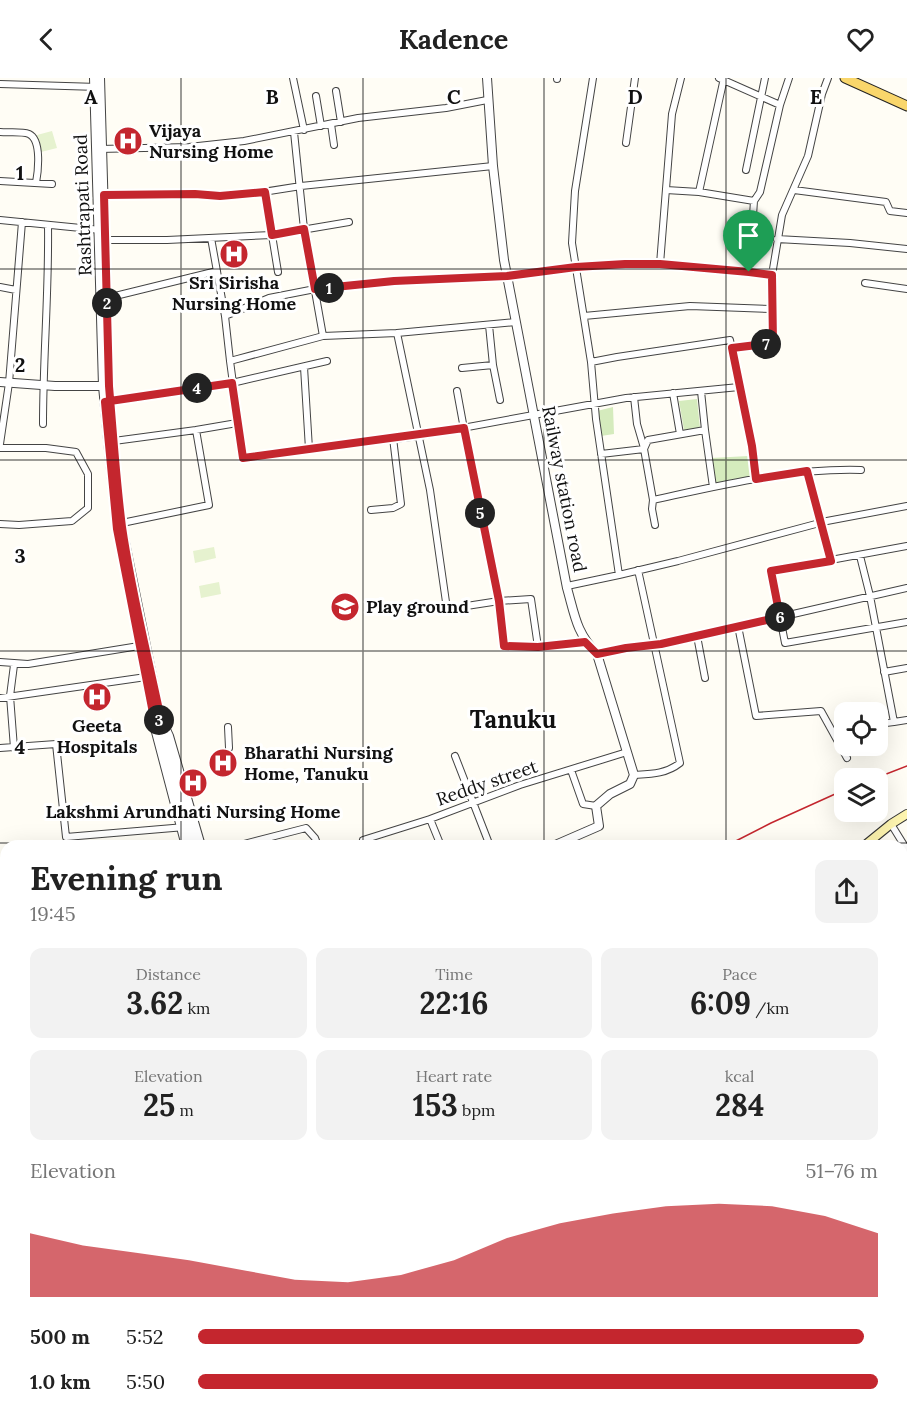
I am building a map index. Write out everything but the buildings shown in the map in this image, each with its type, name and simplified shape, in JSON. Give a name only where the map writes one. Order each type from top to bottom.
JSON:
[{"type":"main road","points":[[845,78],[907,106]]},
{"type":"main road","points":[[871,840],[907,814]]},
{"type":"street","name":"Rashtrapati Road","points":[[94,78],[97,87],[103,230]]},
{"type":"street","name":"Rashtrapati Road","points":[[97,87],[100,78]]},
{"type":"street","points":[[293,78],[304,130]]},
{"type":"street","name":"Railway station road","points":[[487,78],[493,166],[507,276],[567,586],[579,631],[585,642],[597,654],[634,775]]},
{"type":"street","points":[[593,78],[575,191],[572,243],[591,362],[601,454],[619,574]]},
{"type":"street","points":[[626,142],[635,78]]},
{"type":"street","points":[[660,264],[672,114],[681,78]]},
{"type":"street","points":[[746,171],[765,78]]},
{"type":"street","points":[[749,272],[754,201],[760,192],[780,105],[789,78]]},
{"type":"street","points":[[732,348],[773,343],[772,275],[777,239],[782,215],[808,156],[822,94],[828,78]]},
{"type":"street","points":[[699,192],[723,79],[780,105]]},
{"type":"street","points":[[0,84],[28,82],[97,87]]},
{"type":"street","points":[[336,91],[341,122]]},
{"type":"street","points":[[316,96],[321,126]]},
{"type":"street","points":[[99,149],[189,147],[244,141],[341,122],[446,108],[487,100]]},
{"type":"street","points":[[331,124],[334,145]]},
{"type":"street","points":[[0,132],[29,134],[36,141],[39,166],[36,183]]},
{"type":"street","points":[[294,132],[304,229],[323,336]]},
{"type":"street","name":"Rashtrapati Road","points":[[99,149],[104,195],[103,386],[114,441],[122,523],[160,715],[158,722]]},
{"type":"street","points":[[104,195],[220,196],[493,166]]},
{"type":"street","points":[[0,181],[52,184]]},
{"type":"street","points":[[666,190],[699,192],[754,201]]},
{"type":"street","points":[[794,190],[886,202],[891,211],[907,213]]},
{"type":"street","points":[[265,192],[278,272]]},
{"type":"street","points":[[0,219],[48,226],[103,230]]},
{"type":"street","points":[[0,524],[72,521],[88,508],[88,474],[76,452],[0,446],[4,382],[22,222]]},
{"type":"street","points":[[103,240],[272,235],[349,222]]},
{"type":"street","points":[[43,424],[49,280],[48,226]]},
{"type":"street","points":[[211,238],[225,316],[243,458],[464,428],[634,397],[739,387]]},
{"type":"street","points":[[777,239],[907,249]]},
{"type":"street","name":"Rashtrapati Road","points":[[103,240],[107,298],[107,401],[117,529],[154,718],[158,722],[185,827],[191,840]]},
{"type":"street","points":[[225,316],[269,298],[315,289],[394,281],[507,276],[576,267],[660,264],[772,275]]},
{"type":"street","points":[[107,298],[217,271]]},
{"type":"street","points":[[865,283],[907,289]]},
{"type":"street","points":[[0,287],[16,290]]},
{"type":"street","points":[[584,316],[690,306],[772,309]]},
{"type":"street","points":[[230,362],[323,336],[397,333],[516,322]]},
{"type":"street","points":[[489,325],[493,365],[500,400]]},
{"type":"street","points":[[397,333],[419,435],[447,609],[531,599],[538,647]]},
{"type":"street","points":[[591,362],[730,340],[752,446],[756,479]]},
{"type":"street","points":[[107,401],[232,383],[327,361]]},
{"type":"street","points":[[462,368],[493,365]]},
{"type":"street","points":[[304,367],[309,450]]},
{"type":"street","points":[[4,382],[103,386]]},
{"type":"street","points":[[457,391],[499,601],[504,646],[538,647],[585,642]]},
{"type":"street","points":[[700,391],[713,487]]},
{"type":"street","points":[[673,393],[680,434]]},
{"type":"street","points":[[634,397],[637,424],[653,500],[655,525]]},
{"type":"street","points":[[114,441],[237,423]]},
{"type":"street","points":[[122,523],[209,505],[196,430]]},
{"type":"street","points":[[644,449],[648,440],[705,430]]},
{"type":"street","points":[[371,510],[393,508],[401,504],[393,438]]},
{"type":"street","points":[[601,454],[644,449]]},
{"type":"street","points":[[653,500],[807,471],[861,470]]},
{"type":"street","points":[[807,471],[831,561]]},
{"type":"street","points":[[567,586],[821,523],[907,506]]},
{"type":"street","points":[[907,546],[771,571],[786,643],[907,622]]},
{"type":"street","points":[[860,556],[894,722]]},
{"type":"street","points":[[571,770],[583,804],[596,806],[610,794],[630,784],[634,775],[671,770],[680,763],[638,570]]},
{"type":"street","points":[[597,654],[656,645],[907,588]]},
{"type":"street","points":[[738,626],[756,716],[821,711],[847,758]]},
{"type":"street","points":[[697,636],[705,678]]},
{"type":"street","points":[[0,662],[14,665],[39,663],[139,646]]},
{"type":"street","points":[[14,665],[10,696],[14,748]]},
{"type":"street","points":[[884,672],[907,668]]},
{"type":"street","points":[[0,698],[146,677]]},
{"type":"street","points":[[888,723],[907,720]]},
{"type":"street","points":[[158,722],[163,723],[169,736],[199,840]]},
{"type":"street","points":[[228,728],[229,748]]},
{"type":"street","points":[[0,748],[57,744],[67,840]]},
{"type":"street","name":"Reddy street","points":[[363,840],[430,819],[520,785],[627,752]]},
{"type":"street","points":[[455,756],[488,840]]},
{"type":"street","points":[[567,840],[599,826],[596,806]]},
{"type":"street","points":[[430,819],[439,840]]},
{"type":"street","points":[[891,824],[900,840]]},
{"type":"street","points":[[66,837],[185,827],[186,840]]},
{"type":"street","points":[[259,840],[306,828],[316,840]]},
{"type":"green space","points":[[52,131],[57,148],[41,152],[37,135]]},
{"type":"green space","points":[[697,399],[700,428],[684,430],[679,401]]},
{"type":"green space","points":[[613,407],[614,434],[601,436],[597,411]]},
{"type":"green space","points":[[749,456],[751,477],[715,484],[711,458]]},
{"type":"green space","points":[[214,547],[216,558],[195,563],[193,551]]},
{"type":"green space","points":[[219,582],[221,594],[201,598],[199,586]]},
{"type":"railway","points":[[888,773],[907,766]]},
{"type":"railway","points":[[738,840],[834,795]]},
{"type":"place","name":"Vijaya Nursing Home","points":[[128,141]]},
{"type":"place","name":"Sri Sirisha Nursing Home","points":[[234,254]]},
{"type":"place","name":"Play ground","points":[[345,607]]},
{"type":"place","name":"Geeta Hospitals","points":[[97,697]]},
{"type":"place","name":"Bharathi Nursing Home, Tanuku","points":[[223,763]]},
{"type":"place","name":"Lakshmi Arundhati Nursing Home","points":[[193,783]]},
{"type":"district","name":"Tanuku","points":[[513,720]]},
{"type":"route","points":[[749,272],[660,264],[625,264],[576,267],[507,276],[394,281],[315,289],[304,229],[272,235],[265,192],[220,196],[104,195],[109,386],[110,401],[114,450],[123,528],[160,715],[158,722],[154,718],[117,529],[105,402],[110,401],[232,383],[243,458],[464,428],[499,601],[504,646],[538,647],[585,642],[597,654],[661,644],[780,617],[771,571],[831,561],[807,471],[756,479],[752,446],[732,348],[773,343],[772,275],[749,272]]}]
